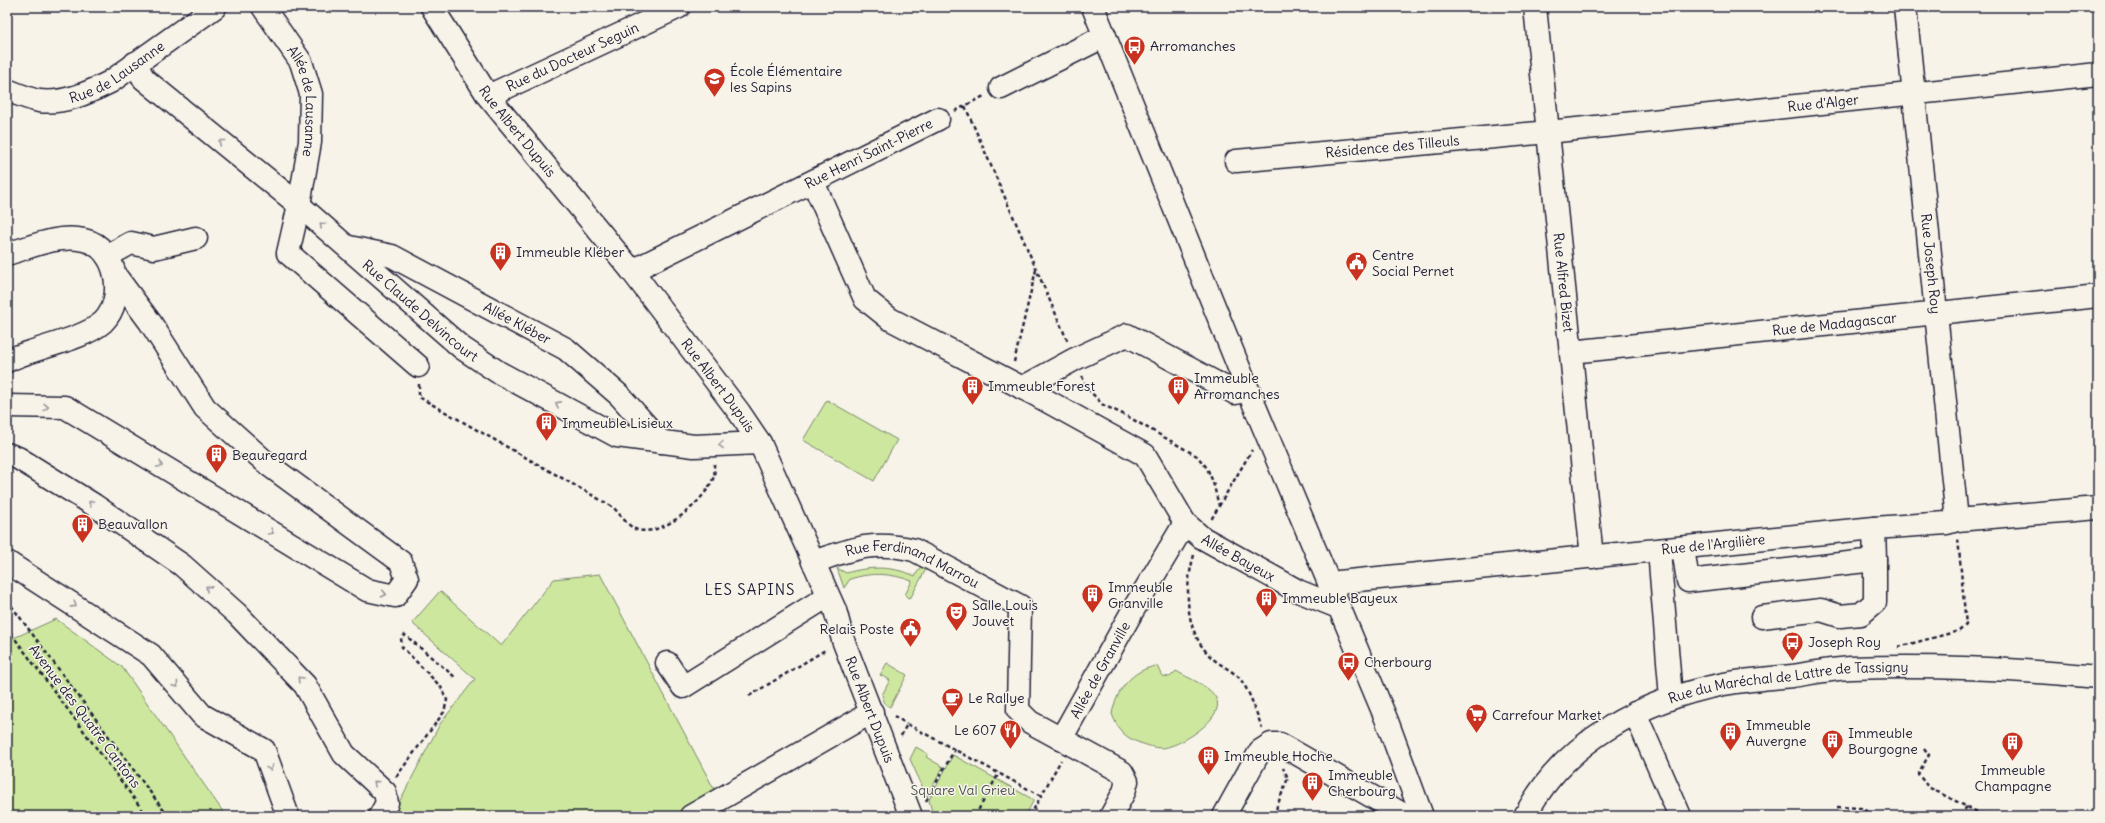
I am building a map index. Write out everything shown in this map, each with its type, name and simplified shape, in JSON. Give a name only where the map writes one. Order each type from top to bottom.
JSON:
[{"type":"street","name":"Rue de Lausanne","points":[[7,90],[39,101],[56,101],[73,98],[91,92],[110,82],[215,7]]},
{"type":"street","name":"Allée de Lausanne","points":[[263,7],[301,62],[312,94],[310,142],[299,205],[288,253],[418,366]]},
{"type":"street","name":"Rue Albert Dupuis","points":[[432,7],[488,96],[632,271],[740,412],[760,443],[835,610],[843,640],[889,758],[919,809]]},
{"type":"street","name":"Rue du Docteur Seguin","points":[[488,96],[679,7]]},
{"type":"street","points":[[1093,7],[1248,390],[1386,721],[1417,816]]},
{"type":"street","name":"Rue Alfred Bizet","points":[[1535,7],[1592,557]]},
{"type":"street","name":"Rue Joseph Roy","points":[[1905,7],[1938,313],[1957,520]]},
{"type":"street","points":[[1001,88],[1105,36]]},
{"type":"street","name":"Rue Claude Delvincourt","points":[[135,63],[144,79],[299,205],[462,348],[498,372],[617,436],[694,446],[760,443]]},
{"type":"street","name":"Rue d'Alger","points":[[1548,132],[2098,74]]},
{"type":"street","name":"Rue Henri Saint-Pierre","points":[[632,271],[938,119]]},
{"type":"street","name":"Résidence des Tilleuls","points":[[1236,161],[1548,132]]},
{"type":"street","points":[[813,182],[865,299],[890,319],[1145,455],[1193,530]]},
{"type":"street","points":[[7,254],[62,238],[84,240],[97,245],[150,322],[205,408],[270,466],[401,562],[406,579],[396,596],[367,590],[65,407],[7,406]]},
{"type":"street","points":[[111,266],[131,243],[154,248],[196,238]]},
{"type":"street","name":"Allée Kléber","points":[[348,247],[392,256],[566,349],[619,395],[661,442]]},
{"type":"street","points":[[7,361],[94,329],[111,311],[117,288],[111,266]]},
{"type":"street","name":"Rue de Madagascar","points":[[1571,352],[2098,296]]},
{"type":"street","points":[[1014,384],[1127,336],[1235,393],[1248,390]]},
{"type":"street","points":[[7,454],[18,458],[100,509],[182,565],[237,614],[305,685],[344,754],[385,792],[387,803],[380,816]]},
{"type":"street","name":"Rue de l'Argilière","points":[[1329,583],[1874,528],[1947,523],[1957,520],[2098,508]]},
{"type":"street","points":[[1762,617],[1821,610],[1840,616],[1861,614],[1875,602],[1874,528]]},
{"type":"street","name":"Allée Bayeux","points":[[1193,530],[1298,591],[1338,607]]},
{"type":"street","name":"Allée de Granville","points":[[1062,748],[1133,610],[1193,530]]},
{"type":"street","name":"Rue Ferdinand Marrou","points":[[813,562],[861,546],[877,544],[896,546],[914,550],[1020,606],[1018,710],[1030,722],[1062,748],[1122,772],[1127,781],[1124,792],[1111,816]]},
{"type":"street","points":[[1684,548],[1688,582],[1875,560]]},
{"type":"street","points":[[1660,550],[1671,698]]},
{"type":"street","points":[[7,562],[151,655],[202,715],[264,750],[288,816]]},
{"type":"street","points":[[667,663],[683,687],[828,596]]},
{"type":"street","name":"Rue du Maréchal de Lattre de Tassigny","points":[[1525,816],[1539,791],[1574,753],[1596,736],[1634,714],[1671,698],[1725,684],[1850,668],[1994,668],[2098,677]]},
{"type":"street","points":[[691,816],[872,712]]},
{"type":"street","points":[[1634,714],[1680,816]]},
{"type":"street","points":[[1224,816],[1260,751],[1271,744],[1280,744],[1417,816]]},
{"type":"path","name":"Rue Henri Saint-Pierre","points":[[938,119],[1001,88]]},
{"type":"path","points":[[964,106],[1086,387],[1103,405],[1125,415],[1197,456],[1207,468],[1214,482],[1219,506]]},
{"type":"path","points":[[1014,384],[1017,357],[1036,270]]},
{"type":"path","points":[[418,366],[420,397],[613,507],[635,528],[649,532],[666,526],[699,499],[714,477],[716,445]]},
{"type":"path","points":[[1264,428],[1219,506],[1193,530],[1188,600],[1194,631],[1205,650],[1240,679],[1247,690],[1262,728],[1288,778],[1276,806],[1275,816]]},
{"type":"path","points":[[1891,648],[1959,631],[1966,625],[1957,520]]},
{"type":"path","points":[[7,600],[168,816]]},
{"type":"path","name":"Avenue des Quatre Cantons","points":[[7,628],[147,816]]},
{"type":"path","points":[[385,792],[444,712],[447,700],[442,687],[402,647],[401,638],[405,635],[456,678]]},
{"type":"path","points":[[749,696],[843,640]]},
{"type":"path","points":[[889,758],[907,724],[1041,796]]},
{"type":"path","points":[[1030,816],[1041,796],[1062,748]]},
{"type":"path","points":[[1924,748],[1929,755],[1918,774],[1928,787],[1984,816]]},
{"type":"path","points":[[919,809],[955,749]]},
{"type":"path","points":[[975,816],[999,773]]},
{"type":"path","points":[[1837,806],[1862,808],[1877,816]]},
{"type":"path","points":[[1961,816],[1966,806]]},
{"type":"path","points":[[1974,810],[1974,816]]},
{"type":"green space","points":[[827,400],[897,440],[874,481],[803,440]]},
{"type":"green space","points":[[921,566],[926,569],[911,597],[908,598],[905,595],[912,581],[896,576],[873,574],[850,579],[844,588],[837,568],[846,573],[864,569],[881,568],[898,570],[915,576]]},
{"type":"green space","points":[[600,574],[714,789],[685,816],[392,816],[440,724],[475,679],[412,623],[440,591],[501,646],[554,579]]},
{"type":"green space","points":[[56,619],[122,667],[226,816],[7,816],[7,641]]},
{"type":"green space","points":[[887,663],[907,675],[890,707],[885,704],[882,695],[890,680],[880,675]]},
{"type":"green space","points":[[1157,666],[1162,676],[1170,677],[1176,671],[1204,686],[1216,698],[1217,706],[1208,723],[1199,730],[1178,743],[1169,747],[1161,748],[1140,743],[1130,738],[1119,729],[1112,714],[1117,697],[1127,682],[1140,672]]},
{"type":"green space","points":[[916,747],[928,754],[926,757],[943,767],[927,797],[910,759]]},
{"type":"green space","name":"Square Val Grieu","points":[[953,755],[1034,800],[1025,816],[933,816],[929,800]]},
{"type":"place","name":"Arromanches","points":[[1134,66]]},
{"type":"place","name":"École Élémentaire les Sapins","points":[[714,98]]},
{"type":"place","name":"Immeuble Kléber","points":[[501,272]]},
{"type":"place","name":"Centre Social Pernet","points":[[1357,282]]},
{"type":"place","name":"Immeuble Forest","points":[[973,406]]},
{"type":"place","name":"Immeuble Arromanches","points":[[1179,406]]},
{"type":"place","name":"Immeuble Lisieux","points":[[547,442]]},
{"type":"place","name":"Beauregard","points":[[216,474]]},
{"type":"place","name":"Beauvallon","points":[[83,544]]},
{"type":"place","name":"Immeuble Granville","points":[[1093,614]]},
{"type":"place","name":"Immeuble Bayeux","points":[[1266,618]]},
{"type":"place","name":"Salle Louis Jouvet","points":[[956,632]]},
{"type":"place","name":"Relais Poste","points":[[910,648]]},
{"type":"place","name":"Joseph Roy","points":[[1793,662]]},
{"type":"place","name":"Cherbourg","points":[[1349,682]]},
{"type":"place","name":"Le Rallye","points":[[953,718]]},
{"type":"place","name":"Carrefour Market","points":[[1477,734]]},
{"type":"place","name":"Le 607","points":[[1011,750]]},
{"type":"place","name":"Immeuble Auvergne","points":[[1730,752]]},
{"type":"place","name":"Immeuble Bourgogne","points":[[1833,760]]},
{"type":"place","name":"Immeuble Champagne","points":[[2013,762]]},
{"type":"place","name":"Immeuble Hoche","points":[[1208,776]]},
{"type":"place","name":"Immeuble Cherbourg","points":[[1313,802]]},
{"type":"district","name":"LES SAPINS","points":[[750,589]]}]
